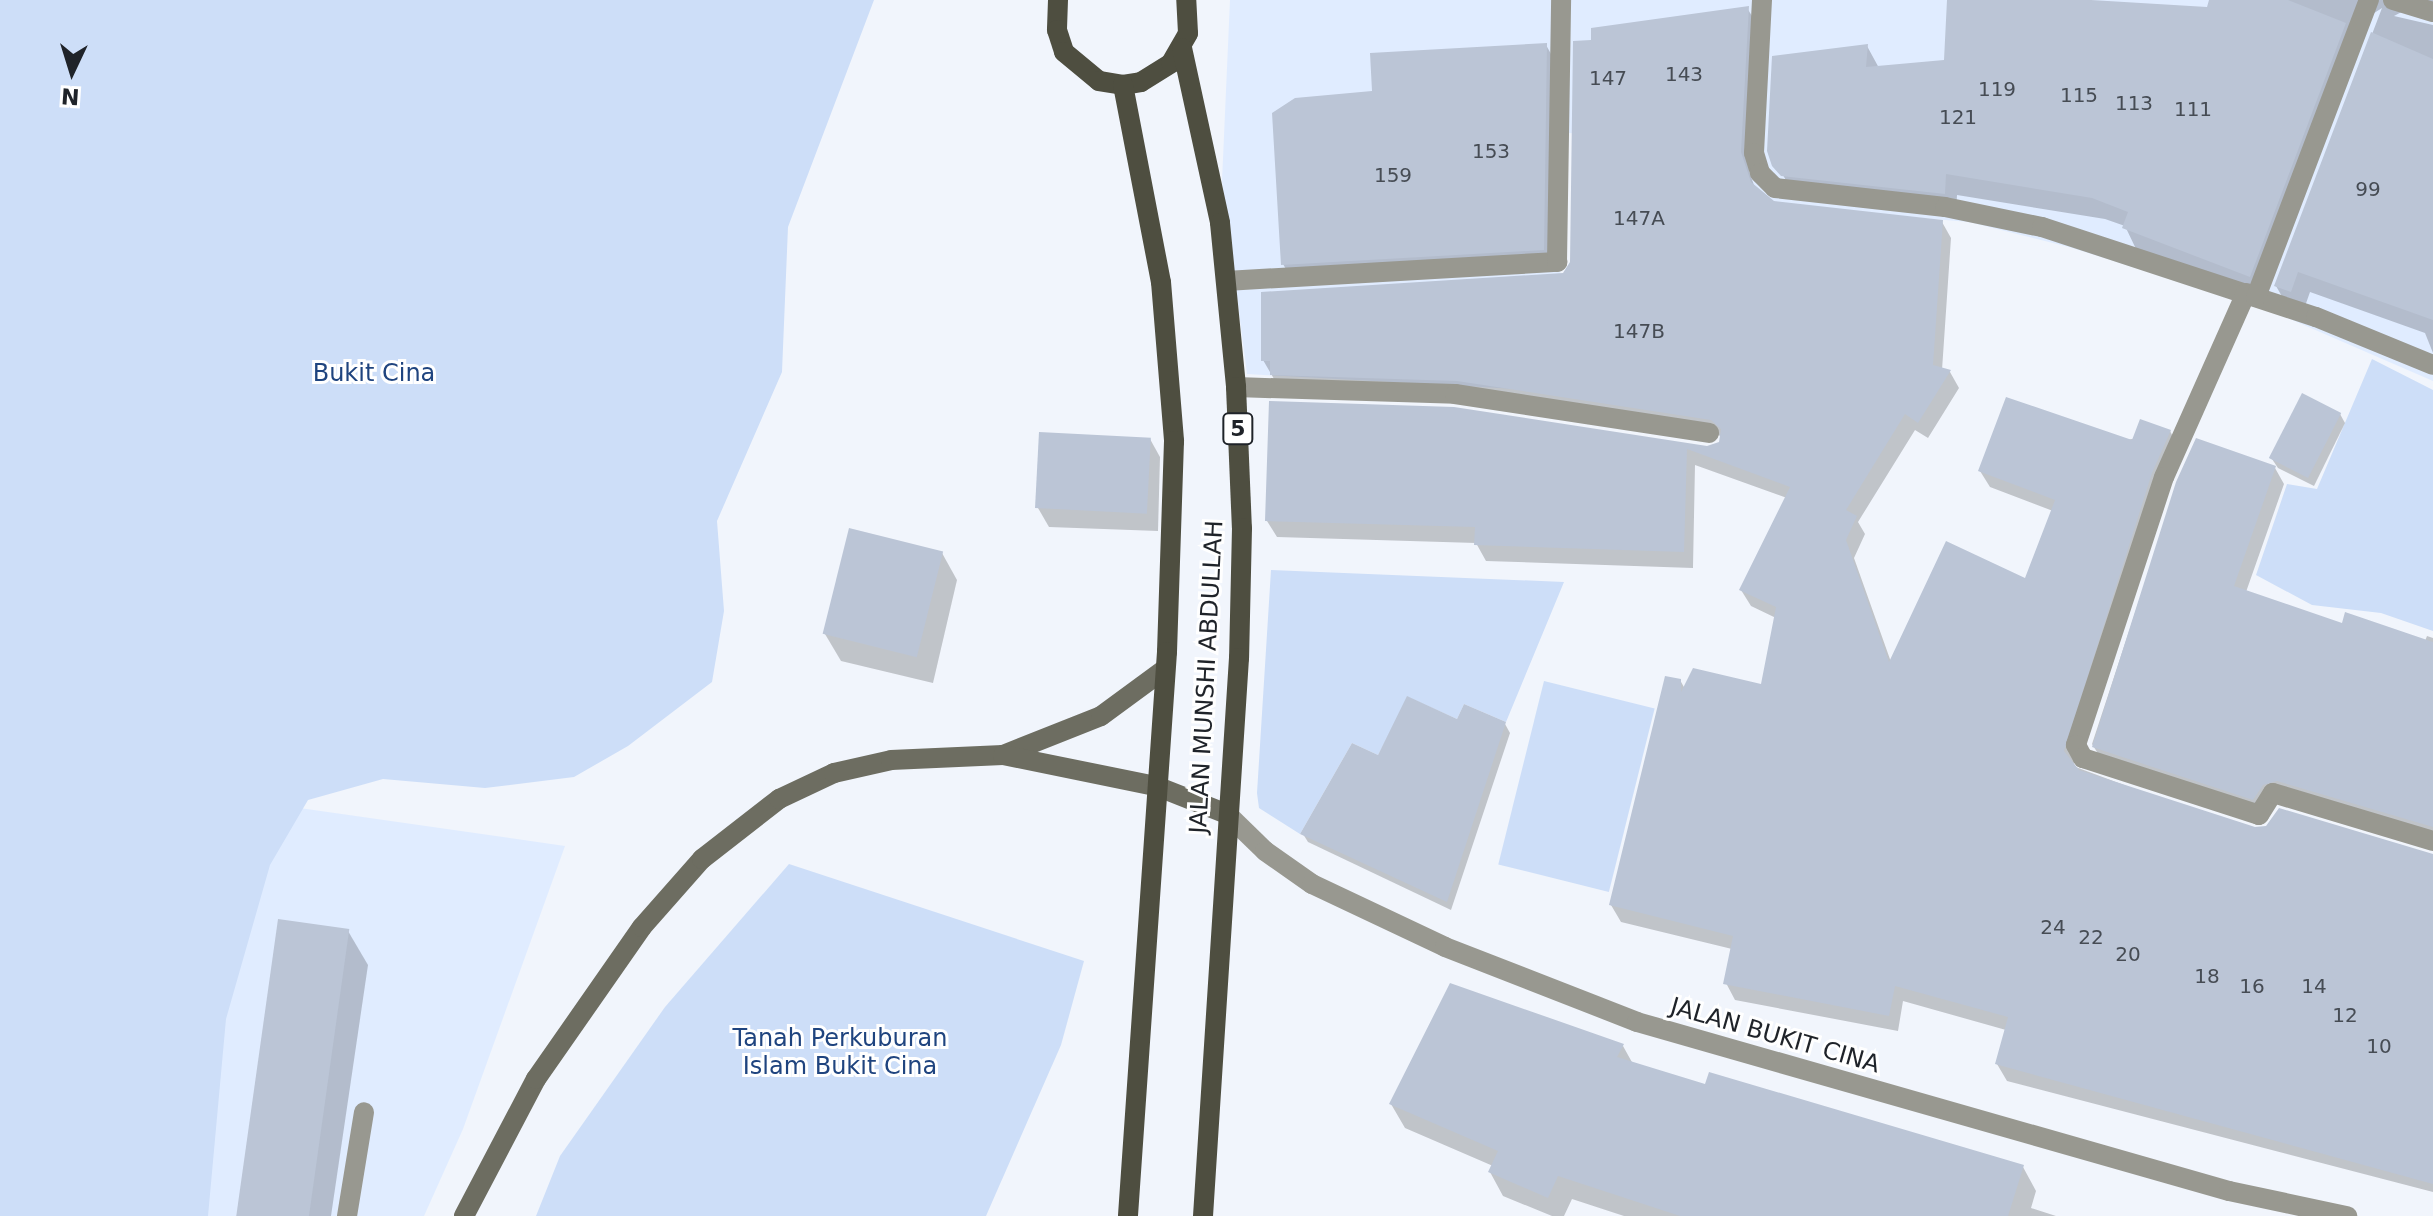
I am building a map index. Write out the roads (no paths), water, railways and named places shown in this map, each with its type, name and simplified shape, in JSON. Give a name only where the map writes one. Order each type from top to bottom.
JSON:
[{"type":"main road","points":[[1044,0],[1064,52],[1080,69],[1099,81],[1123,85],[1157,75],[1182,48]]},
{"type":"main road","points":[[1057,30],[1058,0]]},
{"type":"main road","name":"5","points":[[1182,48],[1189,25],[1187,0]]},
{"type":"main road","name":"JALAN MUNSHI ABDULLAH","points":[[1182,48],[1220,223],[1236,387],[1242,528],[1239,658],[1203,1216]]},
{"type":"main road","name":"JALAN MUNSHI ABDULLAH","points":[[1123,85],[1161,282],[1174,441],[1165,669],[1128,1216]]},
{"type":"main road","points":[[1003,755],[1101,716],[1165,669]]},
{"type":"main road","points":[[464,1216],[573,1019],[642,927],[702,859],[779,799],[834,773],[903,759],[1003,755],[1156,786],[1227,814]]},
{"type":"street","points":[[1187,0],[1197,0]]},
{"type":"street","points":[[1226,281],[1557,262],[1561,0]]},
{"type":"street","points":[[1762,0],[1754,153],[1760,173],[1775,188],[1945,207],[2042,227],[2251,295],[2433,365]]},
{"type":"street","points":[[2369,0],[2251,295],[2164,477],[2076,745],[2083,758],[2259,815],[2273,793],[2433,841]]},
{"type":"street","points":[[2393,0],[2433,12]]},
{"type":"street","points":[[1236,387],[1455,394],[1709,433]]},
{"type":"street","name":"JALAN BUKIT CINA","points":[[1227,814],[1265,851],[1312,884],[1445,947],[1637,1022],[2229,1191],[2347,1216]]},
{"type":"street","points":[[347,1216],[364,1112]]},
{"type":"park label","name":"Bukit Cina","points":[[374,374]]},
{"type":"park label","name":"Tanah Perkuburan Islam Bukit Cina","points":[[840,1053]]}]
